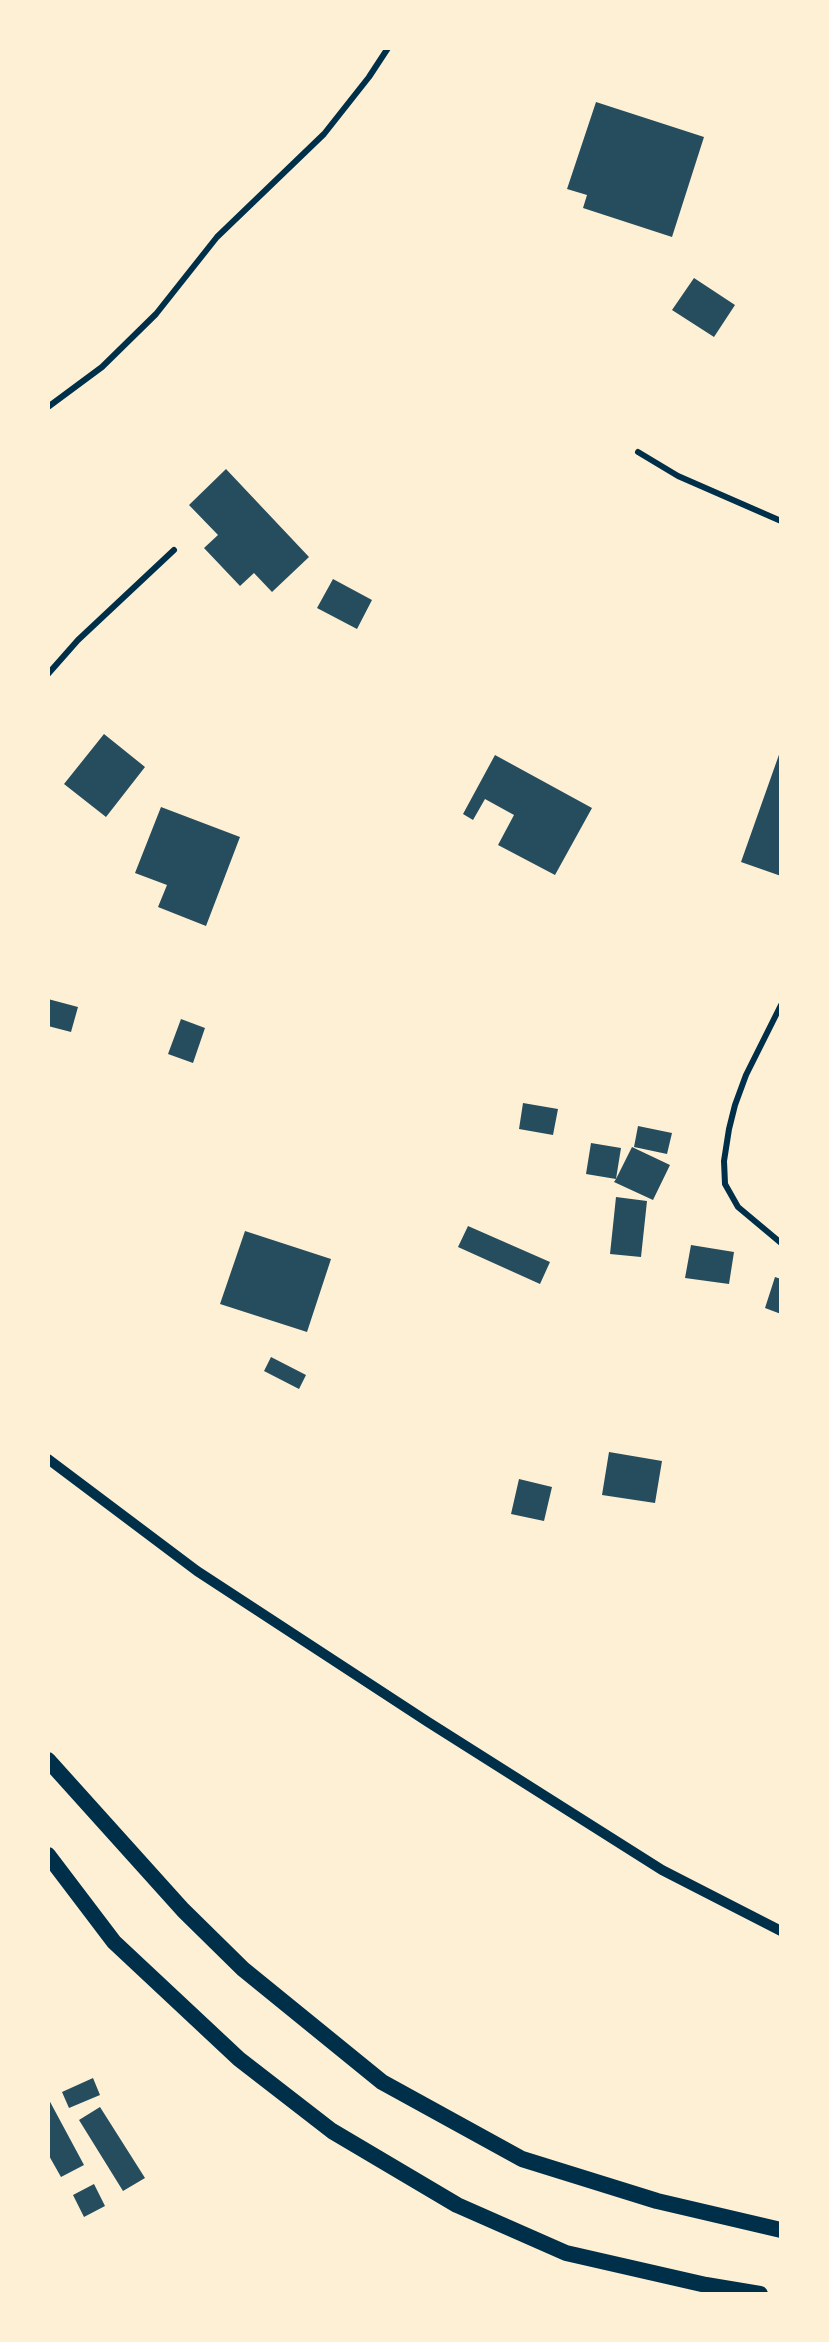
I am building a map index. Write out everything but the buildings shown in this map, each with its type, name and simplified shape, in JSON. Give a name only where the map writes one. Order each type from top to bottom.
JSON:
[{"type":"highway","points":[[48,1760],[183,1910],[243,1969],[382,2082],[522,2159],[657,2201],[781,2230]]},
{"type":"highway","points":[[48,1855],[114,1942],[239,2059],[332,2131],[457,2205],[566,2253],[706,2285],[760,2294]]},
{"type":"street","points":[[48,407],[102,368],[156,314],[217,237],[324,134],[369,77],[388,48]]},
{"type":"street","points":[[638,452],[678,476],[781,521]]},
{"type":"street","points":[[48,674],[78,640],[174,550]]},
{"type":"street","points":[[781,1005],[746,1076],[735,1105],[724,1161],[725,1184],[738,1207],[781,1243]]},
{"type":"street","points":[[48,1460],[197,1571],[428,1722],[662,1870],[781,1931]]}]
